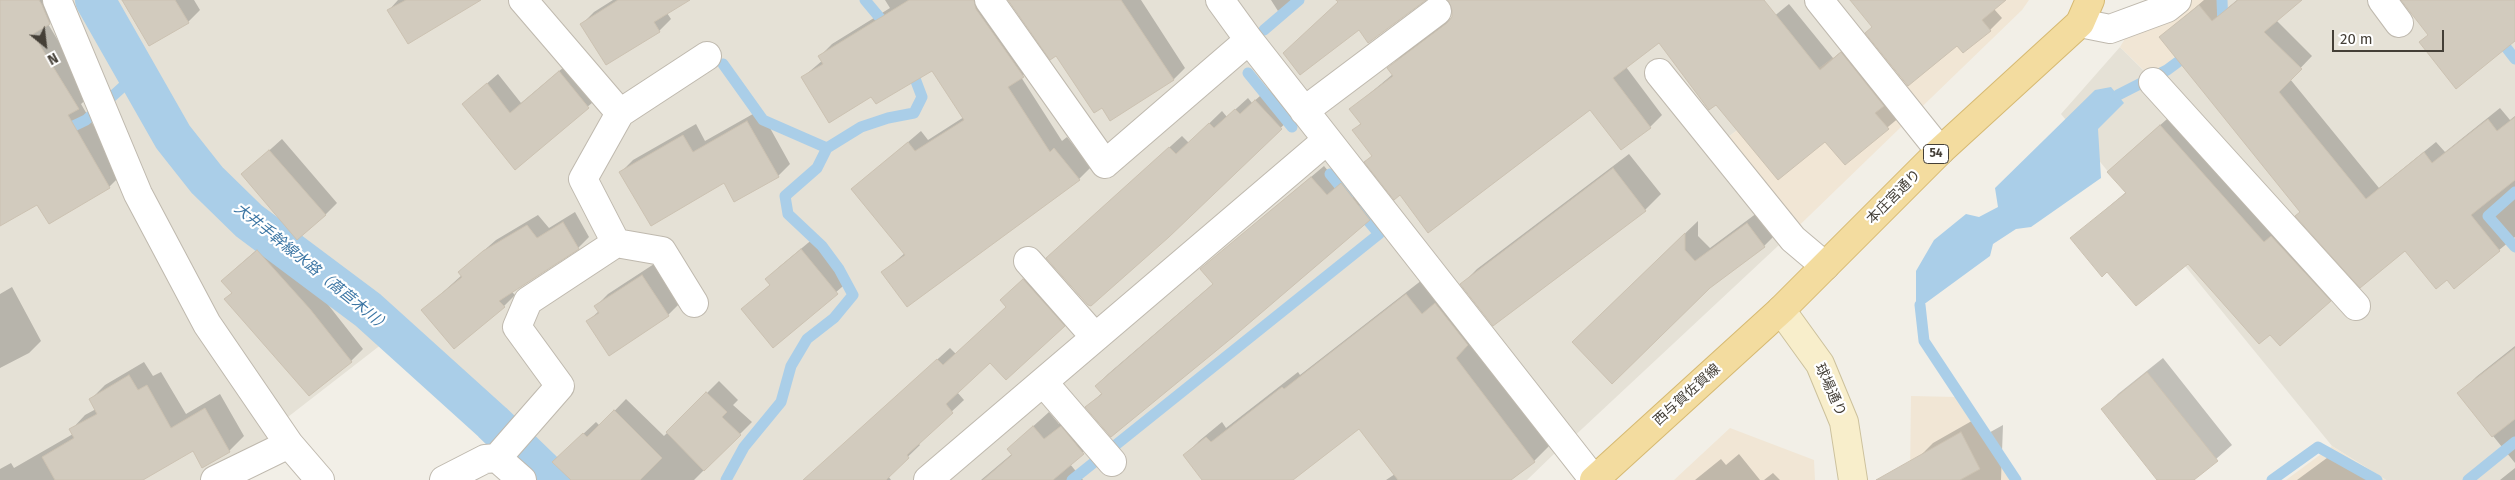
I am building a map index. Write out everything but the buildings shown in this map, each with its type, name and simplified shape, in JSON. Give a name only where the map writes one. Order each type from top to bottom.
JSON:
[{"type":"main road","name":"本庄宮通り","points":[[1781,310],[1940,151],[2085,11]]},
{"type":"main road","name":"西与賀佐賀線","points":[[1594,480],[1781,310]]},
{"type":"street","points":[[57,0],[138,194],[207,324],[289,444],[320,480]]},
{"type":"street","points":[[523,0],[620,113]]},
{"type":"street","points":[[989,0],[1105,164],[1249,40]]},
{"type":"street","points":[[1220,0],[1304,111],[1594,480]]},
{"type":"street","points":[[1819,0],[1940,151]]},
{"type":"street","points":[[2085,11],[2110,29],[2167,8],[2177,0]]},
{"type":"street","points":[[2382,0],[2399,23]]},
{"type":"street","points":[[1304,111],[1437,11]]},
{"type":"street","points":[[616,243],[582,179],[620,113],[707,56]]},
{"type":"street","points":[[1659,73],[1792,238],[1825,266]]},
{"type":"street","points":[[2153,82],[2356,306]]},
{"type":"street","points":[[928,480],[1327,140]]},
{"type":"street","points":[[444,480],[485,460],[506,447],[560,386],[517,327],[528,301],[616,243],[662,251],[694,302]]},
{"type":"street","points":[[1028,261],[1096,337]]},
{"type":"street","name":"球場通り","points":[[1781,310],[1820,364],[1844,422],[1853,480]]},
{"type":"street","points":[[1043,382],[1107,455]]},
{"type":"street","points":[[215,480],[289,444]]},
{"type":"street","points":[[506,447],[522,480]]},
{"type":"shaded area","points":[[0,0],[1210,0],[1556,452],[1527,480],[563,480],[401,322],[391,337],[284,420],[235,480],[0,480]]},
{"type":"shaded area","points":[[1229,0],[1909,0],[1707,153],[1779,245],[1568,442]]},
{"type":"shaded area","points":[[1909,0],[2029,0],[2022,10],[1779,245],[1707,153]]},
{"type":"shaded area","points":[[2148,0],[2221,0],[2226,24],[2157,83],[2120,47]]},
{"type":"shaded area","points":[[2221,0],[2515,0],[2515,480],[2386,480],[2332,446],[2061,114],[2120,47],[2156,83],[2226,24]]},
{"type":"shaded area","points":[[1911,396],[1957,397],[2013,480],[1910,480]]},
{"type":"shaded area","points":[[1730,428],[1814,460],[1815,480],[1674,480]]},
{"type":"shaded area","points":[[2332,446],[2386,480],[2286,480]]},
{"type":"water","points":[[2111,87],[2124,103],[2098,129],[2101,178],[2031,227],[2016,229],[1993,244],[1990,256],[1923,305],[1916,305],[1916,271],[1934,240],[1966,214],[1979,217],[1998,207],[1995,188],[2095,90]]},
{"type":"waterway","name":"大井手幹線水路（萵苣木川）","points":[[95,0],[173,137],[207,180],[249,221],[368,310],[492,422],[552,480]]},
{"type":"waterway","points":[[865,0],[890,30]]},
{"type":"waterway","points":[[1264,30],[1299,0]]},
{"type":"waterway","points":[[2222,0],[2223,26]]},
{"type":"waterway","points":[[2498,37],[2515,59]]},
{"type":"waterway","points":[[2118,95],[2167,70],[2190,53]]},
{"type":"waterway","points":[[723,64],[763,120],[827,148]]},
{"type":"waterway","points":[[726,480],[744,447],[781,402],[791,366],[807,339],[834,318],[853,295],[839,269],[822,246],[788,214],[785,196],[817,168],[827,148],[861,127],[888,118],[914,113],[922,97],[911,68]]},
{"type":"waterway","points":[[1248,73],[1292,127]]},
{"type":"waterway","points":[[61,132],[86,120],[137,74]]},
{"type":"waterway","points":[[1330,174],[1348,196]]},
{"type":"waterway","points":[[2515,192],[2488,216],[2515,247]]},
{"type":"waterway","points":[[1072,480],[1379,234],[1360,211]]},
{"type":"waterway","points":[[1920,305],[1924,341],[2016,480]]},
{"type":"waterway","points":[[2468,480],[2515,442]]},
{"type":"waterway","points":[[2272,480],[2318,447],[2377,480]]}]
